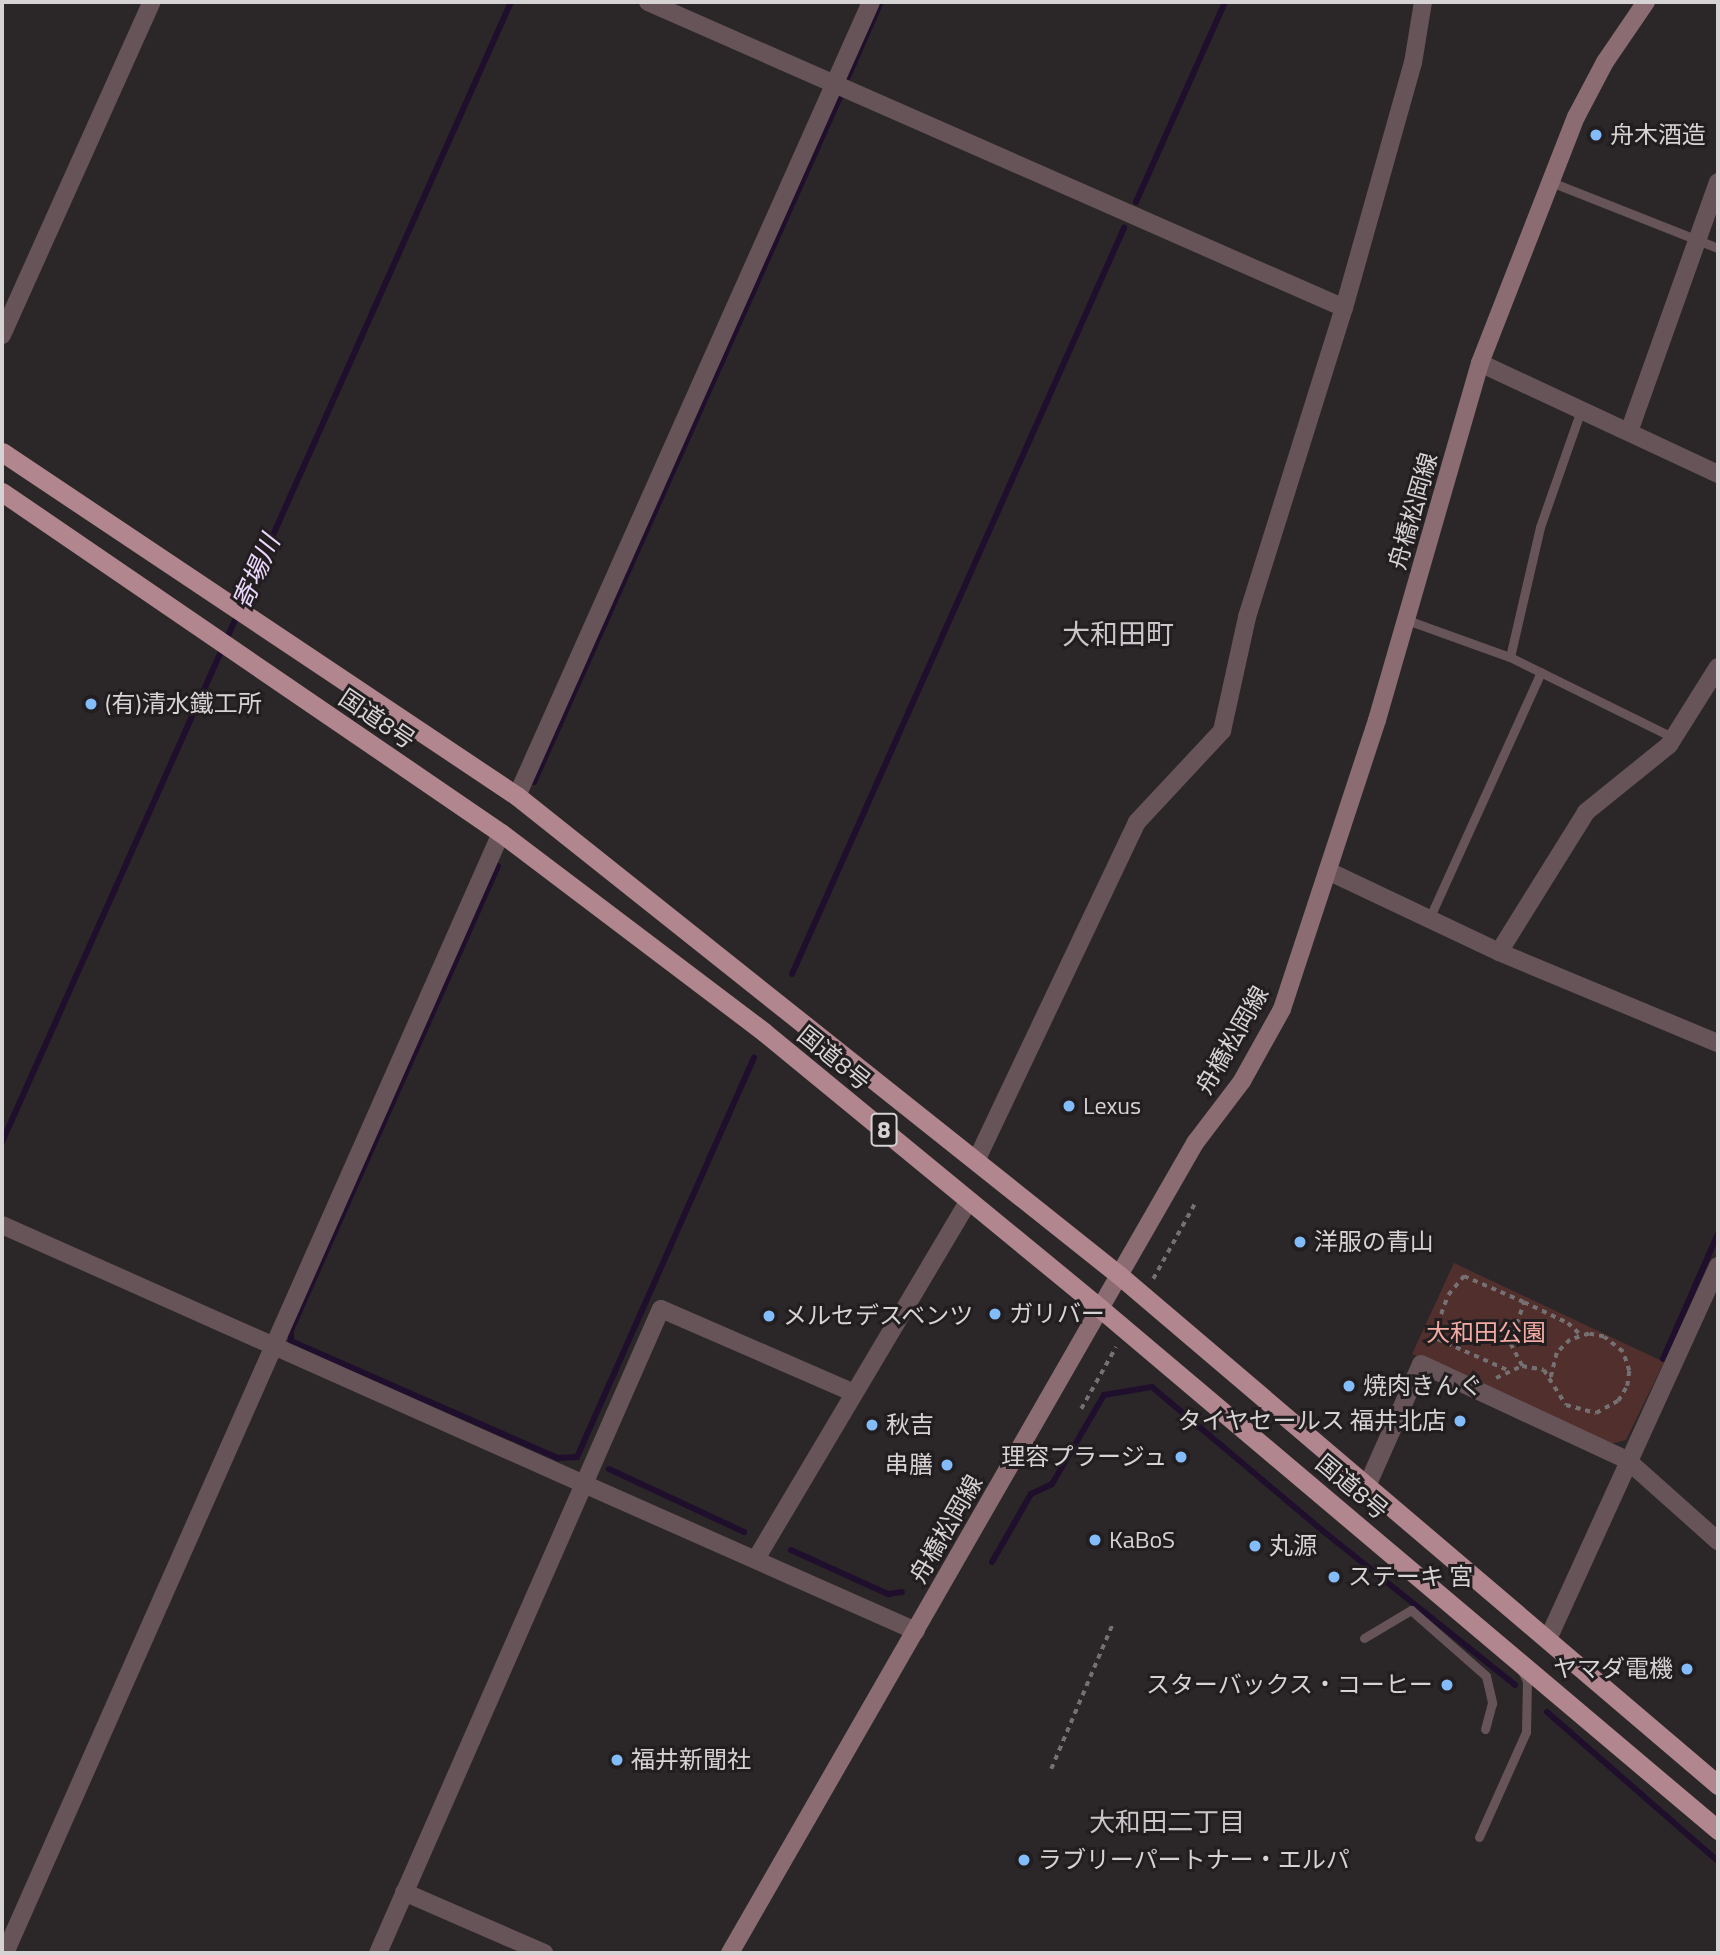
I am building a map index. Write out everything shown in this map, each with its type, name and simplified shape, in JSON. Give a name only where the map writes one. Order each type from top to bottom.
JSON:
[{"type":"highway","name":"国道8号","points":[[2,452],[517,796],[1119,1275],[1718,1785]]},
{"type":"highway","name":"国道8号","points":[[2,492],[501,833],[764,1031],[1101,1309],[1718,1830]]},
{"type":"main road","name":"舟橋松岡線","points":[[730,1953],[1195,1143],[1242,1080],[1282,1009],[1407,620],[1480,363],[1576,117],[1605,62],[1646,2]]},
{"type":"street","points":[[2,335],[152,2]]},
{"type":"street","points":[[648,2],[1344,309]]},
{"type":"street","points":[[517,796],[871,2]]},
{"type":"street","points":[[976,1161],[1136,821],[1222,731],[1247,617],[1344,309],[1413,63],[1423,2]]},
{"type":"street","points":[[1630,429],[1718,182]]},
{"type":"street","points":[[1480,363],[1630,429],[1718,474]]},
{"type":"street","points":[[1499,952],[1586,812],[1674,738],[1718,667]]},
{"type":"street","points":[[5,1953],[501,833]]},
{"type":"street","points":[[1328,871],[1499,952],[1718,1043]]},
{"type":"street","points":[[756,1559],[969,1200]]},
{"type":"street","points":[[2,1225],[916,1631]]},
{"type":"street","points":[[1548,1639],[1718,1266]]},
{"type":"street","points":[[378,1953],[661,1309],[854,1392]]},
{"type":"street","points":[[1367,1486],[1421,1364],[1628,1460],[1718,1541]]},
{"type":"street","points":[[404,1892],[544,1953]]},
{"type":"lane","points":[[1551,182],[1718,248]]},
{"type":"lane","points":[[1510,657],[1540,527],[1582,408]]},
{"type":"lane","points":[[1407,620],[1510,657],[1674,738]]},
{"type":"lane","points":[[1429,919],[1541,672]]},
{"type":"lane","points":[[1364,1638],[1411,1610],[1486,1676],[1492,1703],[1485,1729]]},
{"type":"lane","points":[[1479,1837],[1526,1732],[1527,1681],[1517,1658]]},
{"type":"path","points":[[1488,1387],[1506,1370],[1522,1366],[1545,1370],[1551,1377],[1555,1391],[1566,1405],[1582,1412],[1596,1413],[1618,1401],[1629,1371],[1623,1352],[1604,1337],[1581,1335],[1568,1323],[1464,1276],[1448,1295],[1434,1338],[1506,1370]]},
{"type":"path","points":[[1522,1366],[1510,1343],[1524,1301]]},
{"type":"path","points":[[1551,1377],[1557,1353],[1581,1335]]},
{"type":"path","points":[[1051,1769],[1113,1623]]},
{"type":"green space","name":"大和田公園","points":[[1454,1263],[1664,1362],[1626,1440],[1605,1445],[1412,1354]]},
{"type":"waterway","name":"寄場川","points":[[2,1142],[511,2]]},
{"type":"waterway","points":[[848,77],[881,2]]},
{"type":"waterway","points":[[1136,202],[1225,2]]},
{"type":"waterway","points":[[534,782],[840,97]]},
{"type":"waterway","points":[[792,974],[1124,228]]},
{"type":"waterway","points":[[498,866],[291,1330],[291,1341],[558,1458],[577,1457],[754,1057]]},
{"type":"waterway","points":[[1663,1359],[1718,1234]]},
{"type":"waterway","points":[[992,1562],[1031,1494],[1052,1484],[1104,1395],[1152,1387],[1323,1531],[1515,1685]]},
{"type":"waterway","points":[[609,1469],[744,1532]]},
{"type":"waterway","points":[[791,1550],[888,1594],[902,1592]]},
{"type":"waterway","points":[[1547,1712],[1718,1861]]},
{"type":"place","name":"舟木酒造","points":[[1596,135]]},
{"type":"place","name":"(有)清水鐵工所","points":[[91,704]]},
{"type":"place","name":"Lexus","points":[[1069,1106]]},
{"type":"place","name":"洋服の青山","points":[[1300,1242]]},
{"type":"place","name":"ガリバー","points":[[995,1314]]},
{"type":"place","name":"メルセデスベンツ","points":[[769,1316]]},
{"type":"place","name":"焼肉きんぐ","points":[[1349,1386]]},
{"type":"place","name":"タイヤセールス 福井北店","points":[[1460,1421]]},
{"type":"place","name":"秋吉","points":[[872,1425]]},
{"type":"place","name":"理容プラージュ","points":[[1181,1457]]},
{"type":"place","name":"串膳","points":[[947,1465]]},
{"type":"place","name":"KaBoS","points":[[1095,1540]]},
{"type":"place","name":"丸源","points":[[1255,1546]]},
{"type":"place","name":"ステーキ 宮","points":[[1334,1577]]},
{"type":"place","name":"ヤマダ電機","points":[[1687,1669]]},
{"type":"place","name":"スターバックス・コーヒー","points":[[1447,1685]]},
{"type":"place","name":"福井新聞社","points":[[617,1760]]},
{"type":"place","name":"ラブリーパートナー・エルパ","points":[[1024,1860]]},
{"type":"district","name":"大和田町","points":[[1118,634]]},
{"type":"district","name":"大和田二丁目","points":[[1167,1822]]}]
